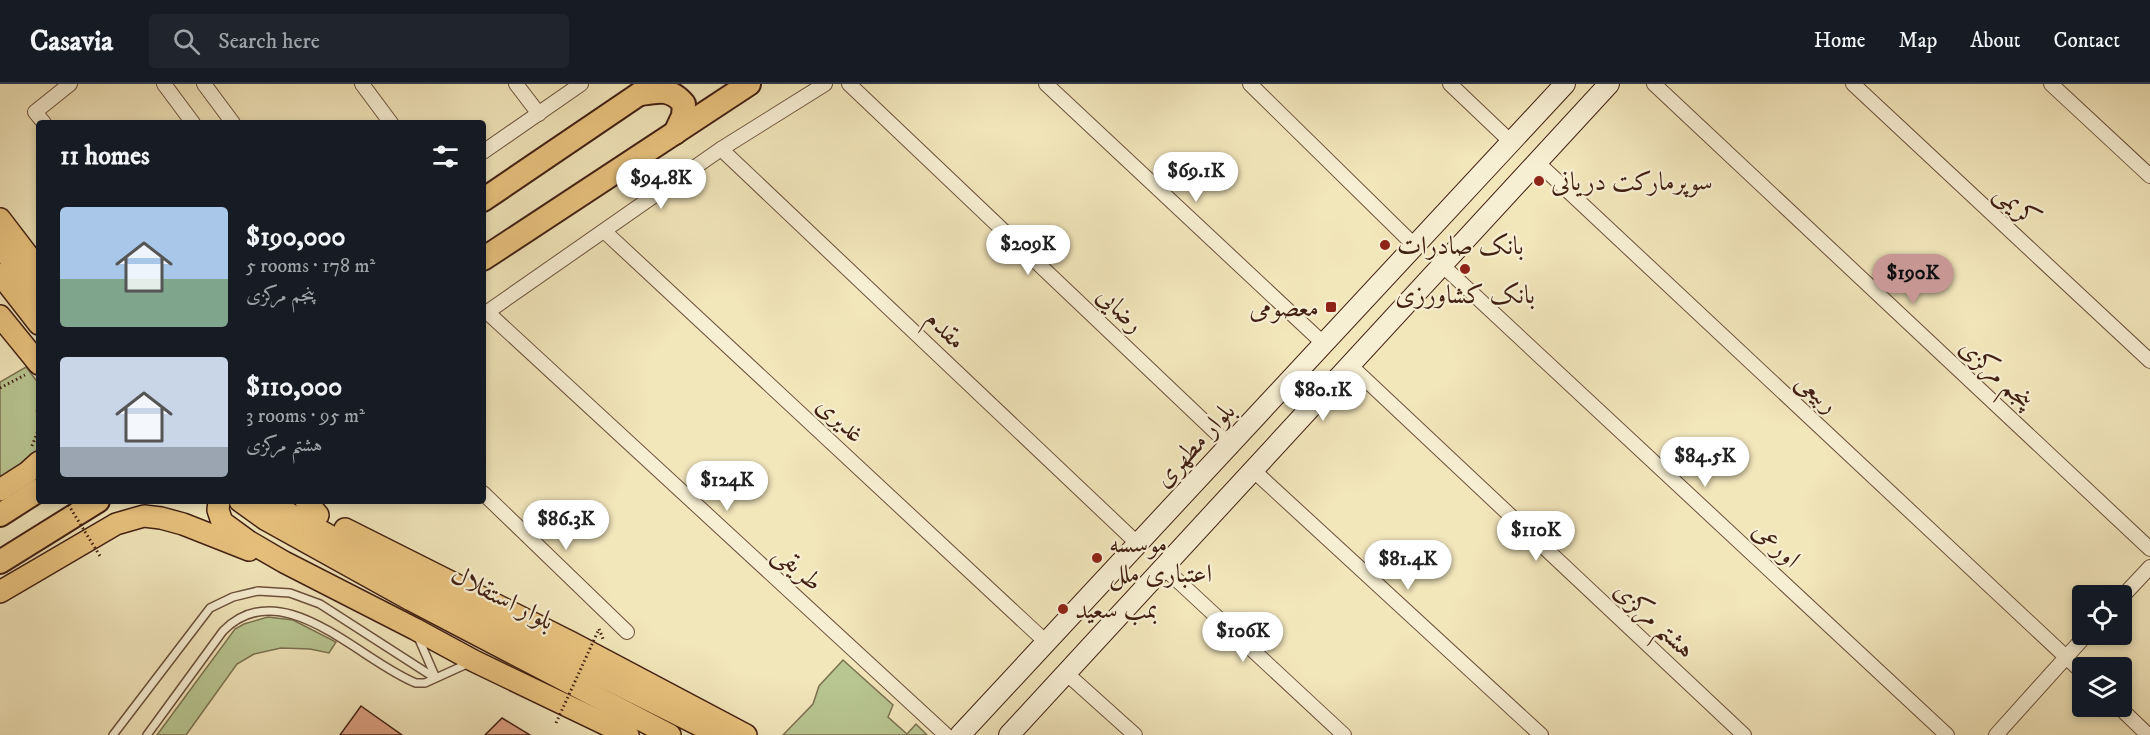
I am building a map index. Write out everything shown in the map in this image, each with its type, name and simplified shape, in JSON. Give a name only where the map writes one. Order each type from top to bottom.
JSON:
[{"type":"highway","points":[[486,258],[749,84]]},
{"type":"highway","points":[[486,198],[647,89],[677,96],[684,104],[683,116],[675,133]]},
{"type":"highway","points":[[0,515],[36,492]]},
{"type":"highway","points":[[0,562],[93,504]]},
{"type":"main road","name":"بلوار مطهری","points":[[960,735],[1565,84]]},
{"type":"main road","points":[[1009,735],[1609,84]]},
{"type":"main road","points":[[0,219],[36,266]]},
{"type":"main road","points":[[0,245],[36,293]]},
{"type":"main road","points":[[0,274],[36,320]]},
{"type":"main road","points":[[0,316],[34,368]]},
{"type":"main road","points":[[0,490],[28,472],[35,453]]},
{"type":"main road","points":[[219,504],[222,522],[248,541],[284,562],[474,661],[628,735]]},
{"type":"main road","name":"بلوار استقلال","points":[[258,504],[275,507],[423,587],[719,735]]},
{"type":"main road","points":[[275,507],[312,508],[746,735]]},
{"type":"main road","name":"بلوار استقلال","points":[[275,507],[411,600],[670,735]]},
{"type":"main road","points":[[0,592],[116,524],[144,516],[161,518],[183,525],[284,562]]},
{"type":"street","points":[[39,118],[70,84]]},
{"type":"street","points":[[164,84],[191,120]]},
{"type":"street","points":[[204,84],[231,120]]},
{"type":"street","points":[[362,84],[389,120]]},
{"type":"street","points":[[516,84],[539,114]]},
{"type":"street","points":[[486,150],[539,114],[560,89],[581,84]]},
{"type":"street","points":[[486,313],[722,149],[825,84]]},
{"type":"street","name":"رضایی","points":[[849,84],[1229,445]]},
{"type":"street","points":[[1046,84],[1323,344]]},
{"type":"street","points":[[1250,84],[1414,246]]},
{"type":"street","points":[[1450,84],[1511,142]]},
{"type":"street","name":"پنجم مرکزی","points":[[1654,84],[2150,549]]},
{"type":"street","name":"کریمی","points":[[1853,84],[2150,361]]},
{"type":"street","points":[[2051,84],[2150,176]]},
{"type":"street","name":"مقدم","points":[[722,149],[1138,544]]},
{"type":"street","name":"ربیعی","points":[[1537,162],[2072,663]]},
{"type":"street","name":"غدیری","points":[[604,231],[1046,642]]},
{"type":"street","name":"اورعی","points":[[1442,265],[1947,735]]},
{"type":"street","name":"طریقی","points":[[486,315],[946,735]]},
{"type":"street","name":"هشتم مرکزی","points":[[1350,365],[1744,735]]},
{"type":"street","points":[[1253,470],[1541,735]]},
{"type":"street","points":[[486,496],[627,632]]},
{"type":"street","points":[[1163,567],[1344,735]]},
{"type":"street","points":[[2132,586],[2150,567]]},
{"type":"street","points":[[1996,735],[2077,645]]},
{"type":"street","points":[[1066,673],[1135,735]]},
{"type":"street","points":[[2129,717],[2148,735]]},
{"type":"lane","points":[[113,735],[210,608],[233,597],[258,591],[290,593],[320,604],[435,678]]},
{"type":"lane","points":[[147,735],[231,623],[257,613],[286,613],[308,620],[416,683],[424,683],[474,661]]},
{"type":"lane","points":[[415,629],[435,678]]},
{"type":"path","points":[[0,388],[34,368]]},
{"type":"path","points":[[68,504],[100,556]]},
{"type":"path","points":[[556,723],[599,629]]},
{"type":"green space","points":[[26,367],[36,380],[36,455],[0,485],[0,382]]},
{"type":"green space","points":[[268,617],[293,620],[336,642],[329,653],[310,649],[281,648],[254,654],[237,664],[186,735],[157,735],[235,629]]},
{"type":"green space","points":[[843,660],[893,705],[888,717],[907,734],[916,724],[927,735],[783,735],[813,704],[819,686]]},
{"type":"building","points":[[361,706],[402,735],[340,735]]},
{"type":"building","points":[[502,718],[530,735],[485,735]]},
{"type":"place","name":"سوپرمارکت دریانی","points":[[1539,181]]},
{"type":"place","name":"بانک صادرات","points":[[1385,245]]},
{"type":"place","name":"بانک کشاورزی","points":[[1465,269]]},
{"type":"place","name":"معصومی","points":[[1331,307]]},
{"type":"place","name":"موسسه اعتباری ملل","points":[[1097,558]]},
{"type":"place","name":"بمب سعید","points":[[1063,609]]}]
